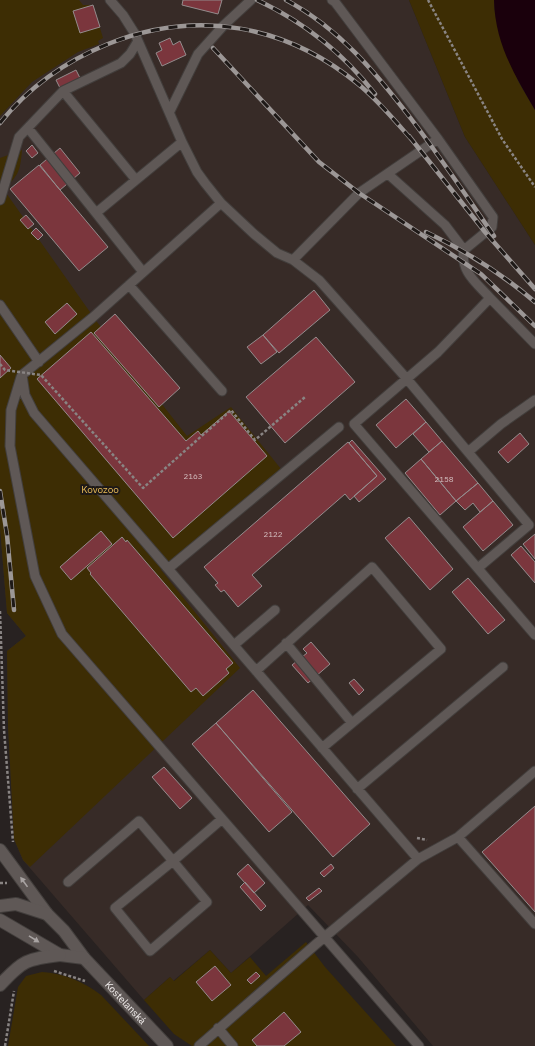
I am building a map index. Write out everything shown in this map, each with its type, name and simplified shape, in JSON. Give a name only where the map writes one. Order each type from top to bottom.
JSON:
[{"type":"main road","name":"Kostelanská","points":[[0,850],[48,914],[64,931],[84,958],[167,1046]]},
{"type":"main road","points":[[0,906],[16,904],[48,914]]},
{"type":"main road","points":[[0,920],[60,956]]},
{"type":"main road","points":[[0,984],[25,962],[60,956],[84,958]]},
{"type":"lane","points":[[110,0],[123,15],[138,41],[170,111],[182,142],[197,172],[221,203],[277,252],[293,260],[319,280],[407,379],[529,525],[478,568]]},
{"type":"lane","points":[[170,111],[198,54],[224,25],[251,0]]},
{"type":"lane","points":[[332,0],[336,2],[387,69],[493,217],[492,226],[464,250],[462,260],[466,270],[490,298],[535,344]]},
{"type":"lane","points":[[0,200],[19,136],[63,91],[121,63],[138,41]]},
{"type":"lane","points":[[63,91],[136,180]]},
{"type":"lane","points":[[28,128],[143,272]]},
{"type":"lane","points":[[293,260],[359,193],[438,139]]},
{"type":"lane","points":[[96,213],[182,142]]},
{"type":"lane","points":[[388,174],[445,225],[464,250]]},
{"type":"lane","points":[[221,203],[92,318],[22,375],[11,410],[10,446],[35,576],[62,634],[419,1046]]},
{"type":"lane","points":[[129,285],[222,391]]},
{"type":"lane","points":[[490,298],[438,352],[354,424],[535,635]]},
{"type":"lane","points":[[0,305],[39,362]]},
{"type":"lane","points":[[22,375],[25,395],[34,413],[418,860]]},
{"type":"lane","points":[[468,452],[501,424],[535,400]]},
{"type":"lane","points":[[168,568],[338,427]]},
{"type":"lane","points":[[256,671],[372,567],[441,649],[322,748]]},
{"type":"lane","points":[[234,645],[275,610]]},
{"type":"lane","points":[[286,643],[352,723]]},
{"type":"lane","points":[[357,788],[503,666]]},
{"type":"lane","points":[[199,1046],[325,937],[418,860],[458,837],[535,771]]},
{"type":"lane","points":[[68,882],[139,821],[173,861],[207,902],[150,951],[115,908],[173,861],[222,819]]},
{"type":"lane","points":[[458,837],[535,924]]},
{"type":"lane","points":[[218,1028],[233,1046]]},
{"type":"path","points":[[428,0],[502,138],[535,187]]},
{"type":"path","points":[[0,364],[5,370],[41,375],[143,488],[231,410],[255,440],[305,397]]},
{"type":"path","points":[[0,611],[4,730],[14,845]]},
{"type":"path","points":[[413,835],[426,840],[434,838]]},
{"type":"path","points":[[51,970],[91,984]]},
{"type":"path","points":[[5,1046],[11,1002],[16,985]]},
{"type":"shaded area","points":[[0,0],[409,0],[465,137],[535,245],[535,1046],[433,1046],[358,957],[308,905],[231,973],[210,950],[173,981],[170,977],[144,1000],[23,860],[14,839],[8,726],[7,651],[26,636],[7,613],[0,528]]},
{"type":"shaded area","points":[[494,0],[535,0],[535,110],[507,58],[498,30]]},
{"type":"green space","points":[[0,0],[79,0],[83,5],[93,5],[103,38],[98,41],[99,44],[78,52],[32,82],[0,116]]},
{"type":"green space","points":[[409,0],[494,0],[495,14],[518,81],[535,110],[535,245],[465,137]]},
{"type":"green space","name":"Kovozoo","points":[[22,150],[18,172],[4,190],[97,322],[187,436],[231,407],[281,469],[161,570],[240,668],[30,867],[23,860],[14,839],[8,726],[7,651],[26,636],[7,613],[0,528],[0,158]]},
{"type":"green space","points":[[306,942],[325,967],[396,1046],[192,1046],[174,1034],[144,1000],[170,977],[174,981],[210,950],[231,973],[250,957],[266,976]]},
{"type":"green space","points":[[42,972],[65,976],[94,990],[101,995],[149,1046],[8,1046],[18,987],[26,976]]},
{"type":"building","points":[[183,0],[222,0],[218,14],[182,5]]},
{"type":"building","points":[[93,5],[100,27],[80,33],[73,11]]},
{"type":"building","points":[[170,38],[173,45],[180,41],[186,55],[162,66],[156,53],[162,50],[159,43]]},
{"type":"building","points":[[76,70],[83,84],[63,94],[56,80]]},
{"type":"building","points":[[32,145],[38,153],[32,158],[26,151]]},
{"type":"building","points":[[60,148],[80,173],[60,190],[40,165]]},
{"type":"building","points":[[39,165],[108,247],[79,271],[10,189]]},
{"type":"building","points":[[26,215],[34,224],[28,229],[20,220]]},
{"type":"building","points":[[36,228],[43,235],[38,240],[31,233]]},
{"type":"building","points":[[314,290],[330,310],[279,353],[263,335]]},
{"type":"building","points":[[67,303],[77,314],[55,334],[45,322]]},
{"type":"building","points":[[115,314],[180,388],[159,407],[94,333]]},
{"type":"building","points":[[91,332],[186,441],[198,431],[201,435],[229,411],[267,456],[173,538],[37,379]]},
{"type":"building","points":[[263,335],[277,352],[261,364],[247,347]]},
{"type":"building","points":[[316,337],[355,382],[285,443],[246,397]]},
{"type":"building","points":[[0,355],[11,368],[0,378]]},
{"type":"building","points":[[406,399],[426,422],[396,448],[376,425]]},
{"type":"building","points":[[426,422],[442,441],[429,452],[413,434]]},
{"type":"building","points":[[520,433],[529,444],[508,463],[498,452]]},
{"type":"building","points":[[352,440],[386,479],[359,502],[354,496],[377,476],[349,443]]},
{"type":"building","points":[[442,441],[478,483],[456,501],[421,459]]},
{"type":"building","points":[[348,442],[377,476],[350,500],[345,494],[252,575],[262,586],[238,607],[224,590],[221,592],[215,585],[218,583],[204,567]]},
{"type":"building","points":[[421,459],[456,501],[440,515],[405,473]]},
{"type":"building","points":[[478,483],[493,501],[480,512],[473,503],[465,510],[456,501]]},
{"type":"building","points":[[493,501],[513,525],[483,551],[463,527]]},
{"type":"building","points":[[409,517],[453,569],[430,590],[385,538]]},
{"type":"building","points":[[101,531],[112,544],[71,580],[60,567]]},
{"type":"building","points":[[535,534],[535,559],[523,544]]},
{"type":"building","points":[[122,537],[126,542],[127,540],[233,663],[226,669],[229,673],[203,696],[196,688],[191,692],[90,574],[91,573],[87,568]]},
{"type":"building","points":[[521,546],[535,562],[535,583],[511,555]]},
{"type":"building","points":[[468,578],[505,620],[488,634],[452,592]]},
{"type":"building","points":[[311,642],[330,664],[308,683],[292,665],[307,653],[303,649]]},
{"type":"building","points":[[354,679],[364,690],[359,695],[349,683]]},
{"type":"building","points":[[253,690],[370,824],[333,857],[216,723]]},
{"type":"building","points":[[216,723],[292,812],[269,832],[192,744]]},
{"type":"building","points":[[164,767],[192,798],[180,809],[152,777]]},
{"type":"building","points":[[535,806],[535,912],[482,852]]},
{"type":"building","points":[[248,864],[265,883],[254,893],[237,874]]},
{"type":"building","points":[[331,864],[334,868],[324,877],[320,873]]},
{"type":"building","points":[[245,882],[266,906],[261,911],[240,887]]},
{"type":"building","points":[[319,888],[322,891],[309,901],[306,898]]},
{"type":"building","points":[[215,966],[231,985],[212,1001],[196,982]]},
{"type":"building","points":[[256,972],[260,976],[251,984],[247,980]]},
{"type":"building","points":[[284,1012],[301,1032],[284,1046],[257,1046],[252,1040]]},
{"type":"railway","points":[[257,0],[291,18],[322,40],[350,65],[375,94]]},
{"type":"railway","points":[[286,0],[305,11],[340,38],[385,85],[423,134],[494,236]]},
{"type":"railway","points":[[0,123],[35,87],[63,67],[92,51],[141,33],[174,27],[207,25],[239,28],[270,36],[301,48],[330,64],[358,84],[386,111],[412,140]]},
{"type":"railway","points":[[213,48],[319,162],[359,193],[481,274],[535,326]]},
{"type":"railway","points":[[409,136],[485,232],[535,289]]},
{"type":"railway","points":[[426,232],[483,263],[535,302]]},
{"type":"railway","points":[[0,491],[7,535],[14,610]]}]
